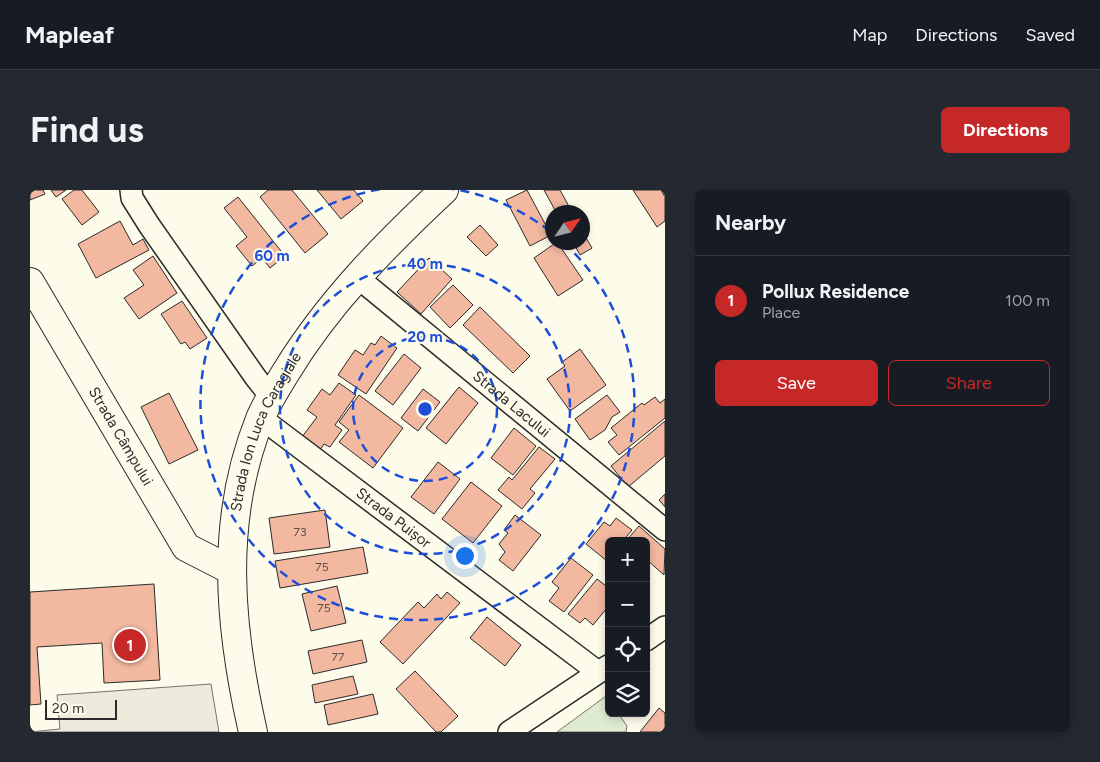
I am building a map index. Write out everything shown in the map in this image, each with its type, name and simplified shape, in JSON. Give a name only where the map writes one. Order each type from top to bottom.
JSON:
[{"type":"main road","name":"Strada Ion Luca Caragiale","points":[[253,732],[239,658],[231,570],[233,536],[246,460],[266,408],[301,346],[329,309],[389,243],[444,190]]},
{"type":"main road","name":"Strada Câmpului","points":[[30,282],[186,547],[231,570]]},
{"type":"street","name":"Strada Puișor","points":[[131,190],[132,198],[149,225],[256,378],[266,408],[603,669]]},
{"type":"street","name":"Strada Lacului","points":[[357,278],[665,530]]},
{"type":"street","points":[[650,637],[665,627]]},
{"type":"street","points":[[508,732],[603,669]]},
{"type":"green space","points":[[605,697],[605,717],[621,717],[627,726],[626,732],[557,732]]},
{"type":"shaded area","points":[[211,684],[219,732],[30,732],[60,729],[57,695]]},
{"type":"building","points":[[30,190],[43,190],[45,194],[30,200]]},
{"type":"building","points":[[51,190],[66,190],[56,197]]},
{"type":"building","points":[[74,190],[82,190],[99,212],[82,225],[62,199]]},
{"type":"building","points":[[268,190],[292,190],[328,234],[305,253],[260,197]]},
{"type":"building","points":[[317,190],[354,190],[363,201],[341,219]]},
{"type":"building","points":[[527,190],[545,224],[545,238],[530,246],[506,200]]},
{"type":"building","points":[[544,190],[560,190],[568,205],[552,205]]},
{"type":"building","points":[[633,190],[661,190],[665,197],[665,221],[657,227]]},
{"type":"building","points":[[238,197],[285,256],[270,268],[262,258],[252,266],[236,246],[247,237],[224,208]]},
{"type":"building","points":[[120,221],[133,245],[143,239],[149,250],[96,278],[78,244]]},
{"type":"building","points":[[480,225],[498,245],[486,256],[467,237]]},
{"type":"building","points":[[546,250],[562,250],[583,280],[558,296],[534,258]]},
{"type":"building","points":[[577,250],[589,250],[580,255]]},
{"type":"building","points":[[153,256],[177,293],[139,319],[124,298],[144,285],[133,270]]},
{"type":"building","points":[[429,258],[452,279],[421,314],[397,292]]},
{"type":"building","points":[[453,285],[473,305],[450,328],[430,307]]},
{"type":"building","points":[[182,301],[207,338],[190,349],[185,342],[181,344],[161,314]]},
{"type":"building","points":[[480,307],[530,356],[513,373],[463,325]]},
{"type":"building","points":[[381,336],[397,348],[366,394],[338,375],[355,350],[363,355],[371,343],[375,345]]},
{"type":"building","points":[[580,349],[606,385],[570,411],[547,379],[565,366],[562,362]]},
{"type":"building","points":[[404,354],[421,368],[393,405],[375,391]]},
{"type":"building","points":[[339,383],[356,395],[335,425],[342,430],[330,447],[324,444],[320,450],[302,437],[317,417],[307,410],[322,389],[330,395]]},
{"type":"building","points":[[459,387],[478,403],[446,444],[426,428]]},
{"type":"building","points":[[423,389],[440,402],[418,431],[401,418]]},
{"type":"building","points":[[169,393],[198,450],[169,464],[141,407]]},
{"type":"building","points":[[359,395],[403,428],[373,468],[339,442],[349,430],[339,422]]},
{"type":"building","points":[[607,395],[620,412],[612,417],[605,430],[590,440],[575,419]]},
{"type":"building","points":[[655,397],[660,403],[665,399],[665,418],[619,455],[608,442],[617,435],[611,428],[642,403],[644,405]]},
{"type":"building","points":[[665,421],[665,456],[628,487],[611,466]]},
{"type":"building","points":[[514,428],[536,446],[513,475],[491,458]]},
{"type":"building","points":[[539,447],[555,459],[530,489],[535,493],[522,509],[498,490],[509,477],[512,480]]},
{"type":"building","points":[[438,462],[460,479],[434,514],[411,497]]},
{"type":"building","points":[[471,482],[502,506],[473,543],[442,519]]},
{"type":"building","points":[[665,494],[665,507],[659,500]]},
{"type":"building","points":[[325,510],[330,547],[274,554],[269,518]]},
{"type":"building","points":[[515,515],[541,535],[513,571],[499,560],[505,552],[499,544],[508,533],[504,530]]},
{"type":"building","points":[[616,518],[632,530],[626,537],[605,537],[605,559],[586,544],[604,522],[610,526]]},
{"type":"building","points":[[639,526],[665,549],[664,575],[650,563],[650,537],[629,537]]},
{"type":"building","points":[[363,547],[368,573],[280,588],[275,561]]},
{"type":"building","points":[[571,558],[593,575],[564,612],[549,601],[559,588],[552,582]]},
{"type":"building","points":[[597,579],[605,585],[605,610],[593,625],[585,618],[580,623],[568,614]]},
{"type":"building","points":[[154,584],[160,680],[104,683],[102,643],[37,647],[41,704],[30,705],[30,592]]},
{"type":"building","points":[[337,586],[346,623],[311,631],[302,594]]},
{"type":"building","points":[[447,592],[460,603],[403,664],[380,642],[418,602],[424,608],[437,594],[441,599]]},
{"type":"building","points":[[487,617],[521,645],[505,666],[470,638]]},
{"type":"building","points":[[362,640],[367,662],[313,674],[308,651]]},
{"type":"building","points":[[415,671],[458,716],[441,732],[436,732],[396,689]]},
{"type":"building","points":[[353,676],[358,694],[315,703],[312,685]]},
{"type":"building","points":[[373,694],[378,714],[328,725],[324,705]]},
{"type":"building","points":[[659,708],[665,713],[665,732],[640,732]]},
{"type":"place","name":"Pollux Residence","points":[[130,645]]}]
